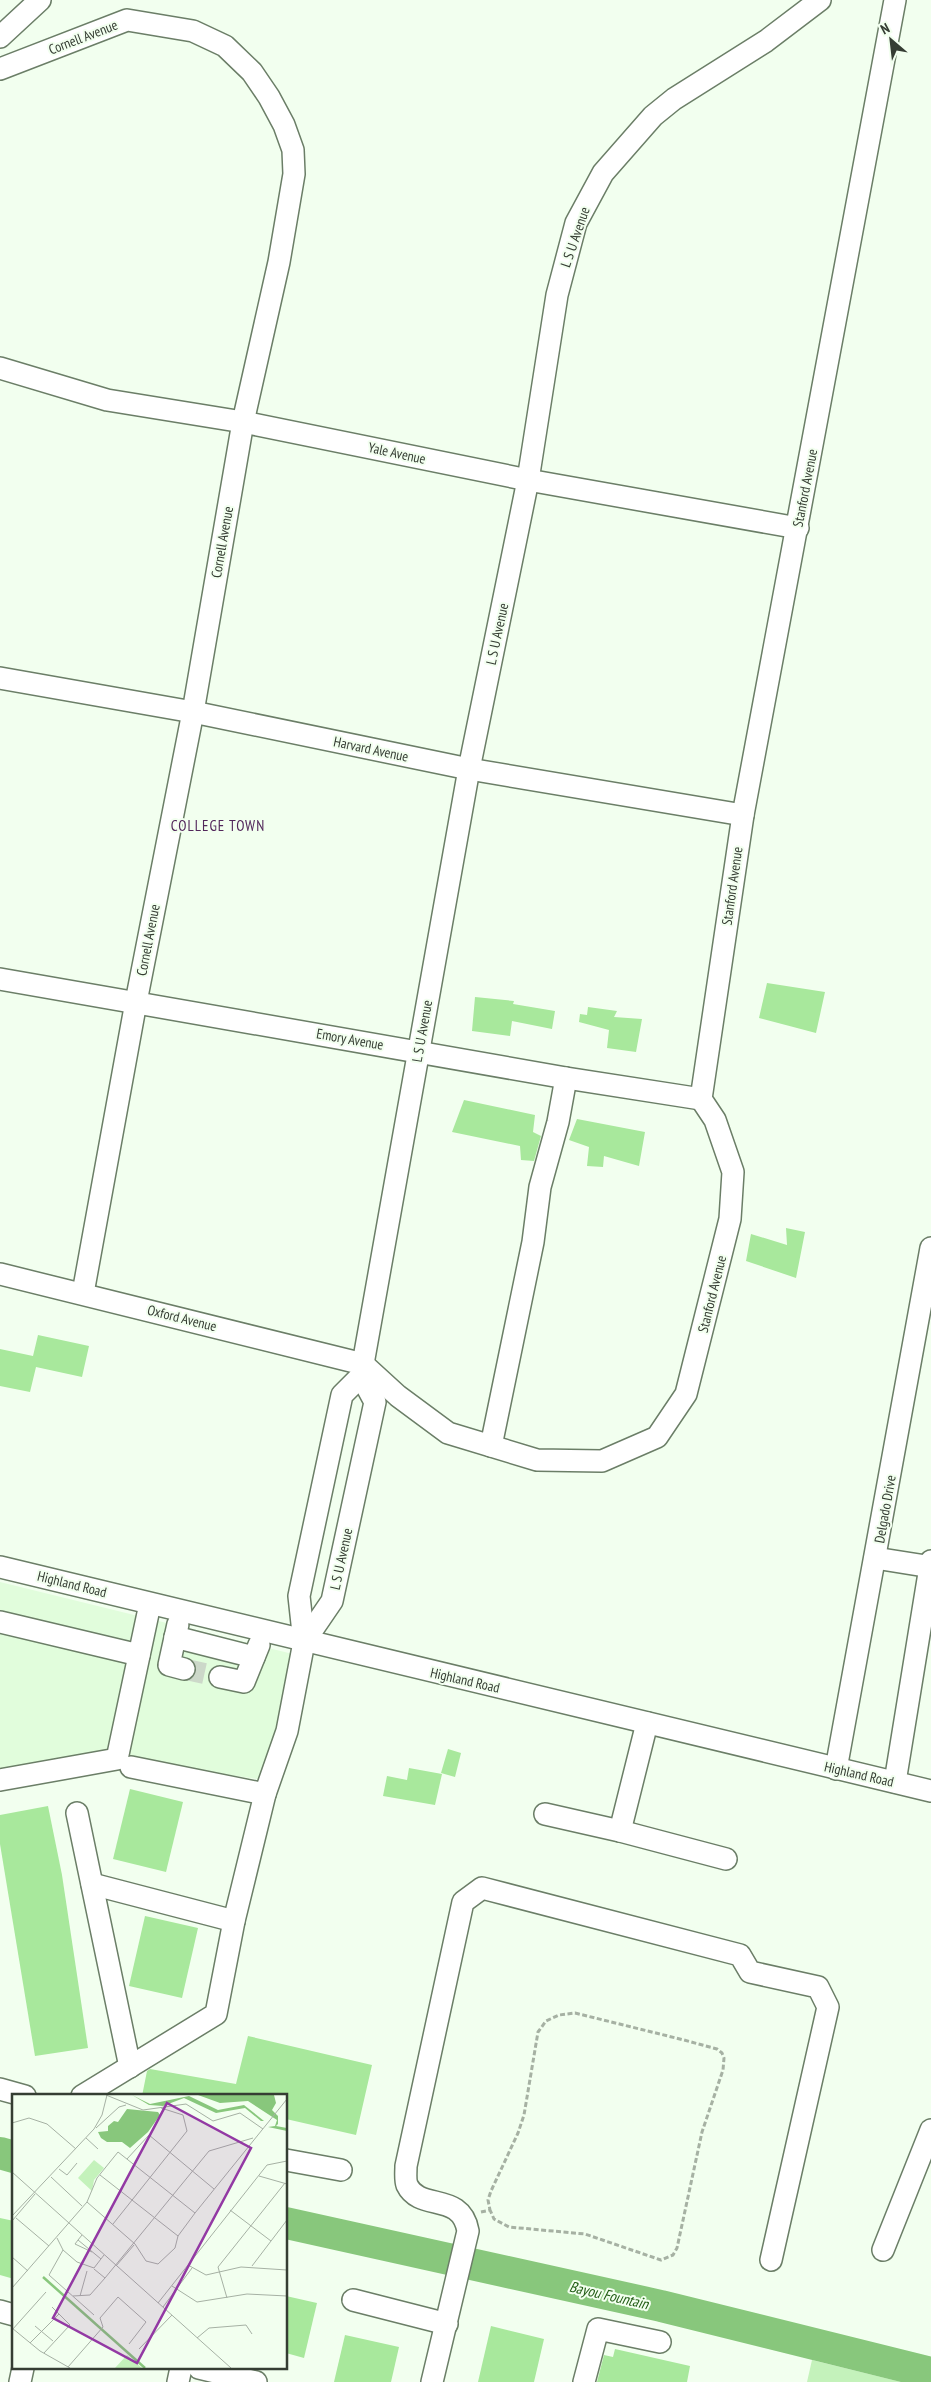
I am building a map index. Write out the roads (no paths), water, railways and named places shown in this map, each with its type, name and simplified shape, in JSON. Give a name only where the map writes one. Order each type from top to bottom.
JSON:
[{"type":"street","points":[[0,37],[40,0]]},
{"type":"street","name":"L S U Avenue","points":[[304,1642],[332,1601],[375,1402],[362,1370],[469,769],[528,480],[557,295],[576,223],[603,173],[653,116],[674,99],[766,41],[820,0]]},
{"type":"street","name":"Stanford Avenue","points":[[362,1370],[448,1433],[537,1460],[602,1461],[657,1437],[686,1394],[730,1219],[733,1172],[714,1120],[701,1099],[743,815],[798,528],[890,3]]},
{"type":"street","name":"Cornell Avenue","points":[[0,70],[126,20],[168,26],[209,37],[238,57],[265,91],[293,150],[294,174],[279,262],[243,422],[193,712],[136,1002],[83,1293]]},
{"type":"street","name":"Yale Avenue","points":[[0,368],[107,400],[243,422],[528,480],[798,528]]},
{"type":"street","name":"Harvard Avenue","points":[[0,678],[193,712],[469,769],[743,815]]},
{"type":"street","name":"Emory Avenue","points":[[0,979],[566,1078],[701,1099]]},
{"type":"street","points":[[491,1446],[533,1242],[540,1187],[558,1122],[566,1078]]},
{"type":"street","name":"Delgado Drive","points":[[836,1769],[926,1302],[931,1248]]},
{"type":"street","name":"Oxford Avenue","points":[[0,1274],[83,1293],[362,1370]]},
{"type":"street","points":[[85,2094],[216,2014],[234,1921],[265,1794],[287,1730],[304,1642],[299,1596],[342,1395],[362,1370]]},
{"type":"street","points":[[876,1558],[931,1565],[895,1782]]},
{"type":"street","name":"Highland Road","points":[[0,1567],[304,1642],[931,1791]]},
{"type":"street","points":[[0,1780],[117,1759],[150,1604]]},
{"type":"street","points":[[181,1611],[169,1665],[184,1669]]},
{"type":"street","points":[[0,1622],[139,1655]]},
{"type":"street","points":[[0,1638],[34,1630]]},
{"type":"street","points":[[220,1677],[244,1682],[264,1632]]},
{"type":"street","points":[[175,1637],[254,1657]]},
{"type":"street","points":[[620,1831],[647,1723]]},
{"type":"street","points":[[131,1767],[265,1794]]},
{"type":"street","points":[[77,1813],[130,2067]]},
{"type":"street","points":[[545,1814],[620,1831],[726,1859]]},
{"type":"street","points":[[92,1884],[234,1921]]},
{"type":"street","points":[[432,2382],[456,2285],[466,2224],[461,2212],[445,2203],[422,2198],[412,2192],[406,2184],[406,2166],[463,1902],[482,1888],[740,1954],[750,1972],[818,1987],[828,2007],[771,2260]]},
{"type":"street","points":[[0,2089],[18,2094]]},
{"type":"street","points":[[883,2250],[931,2130]]},
{"type":"street","points":[[288,2160],[341,2170]]},
{"type":"street","points":[[354,2300],[447,2324]]},
{"type":"street","points":[[584,2382],[598,2329],[660,2342]]},
{"type":"street","points":[[207,2370],[256,2382]]},
{"type":"waterway","name":"Bayou Fountain","points":[[0,2153],[12,2156]]},
{"type":"waterway","name":"Bayou Fountain","points":[[288,2223],[661,2306],[931,2373]]},
{"type":"tunnel","points":[[184,1669],[220,1677]]},
{"type":"district","name":"COLLEGE TOWN","points":[[218,825]]}]
